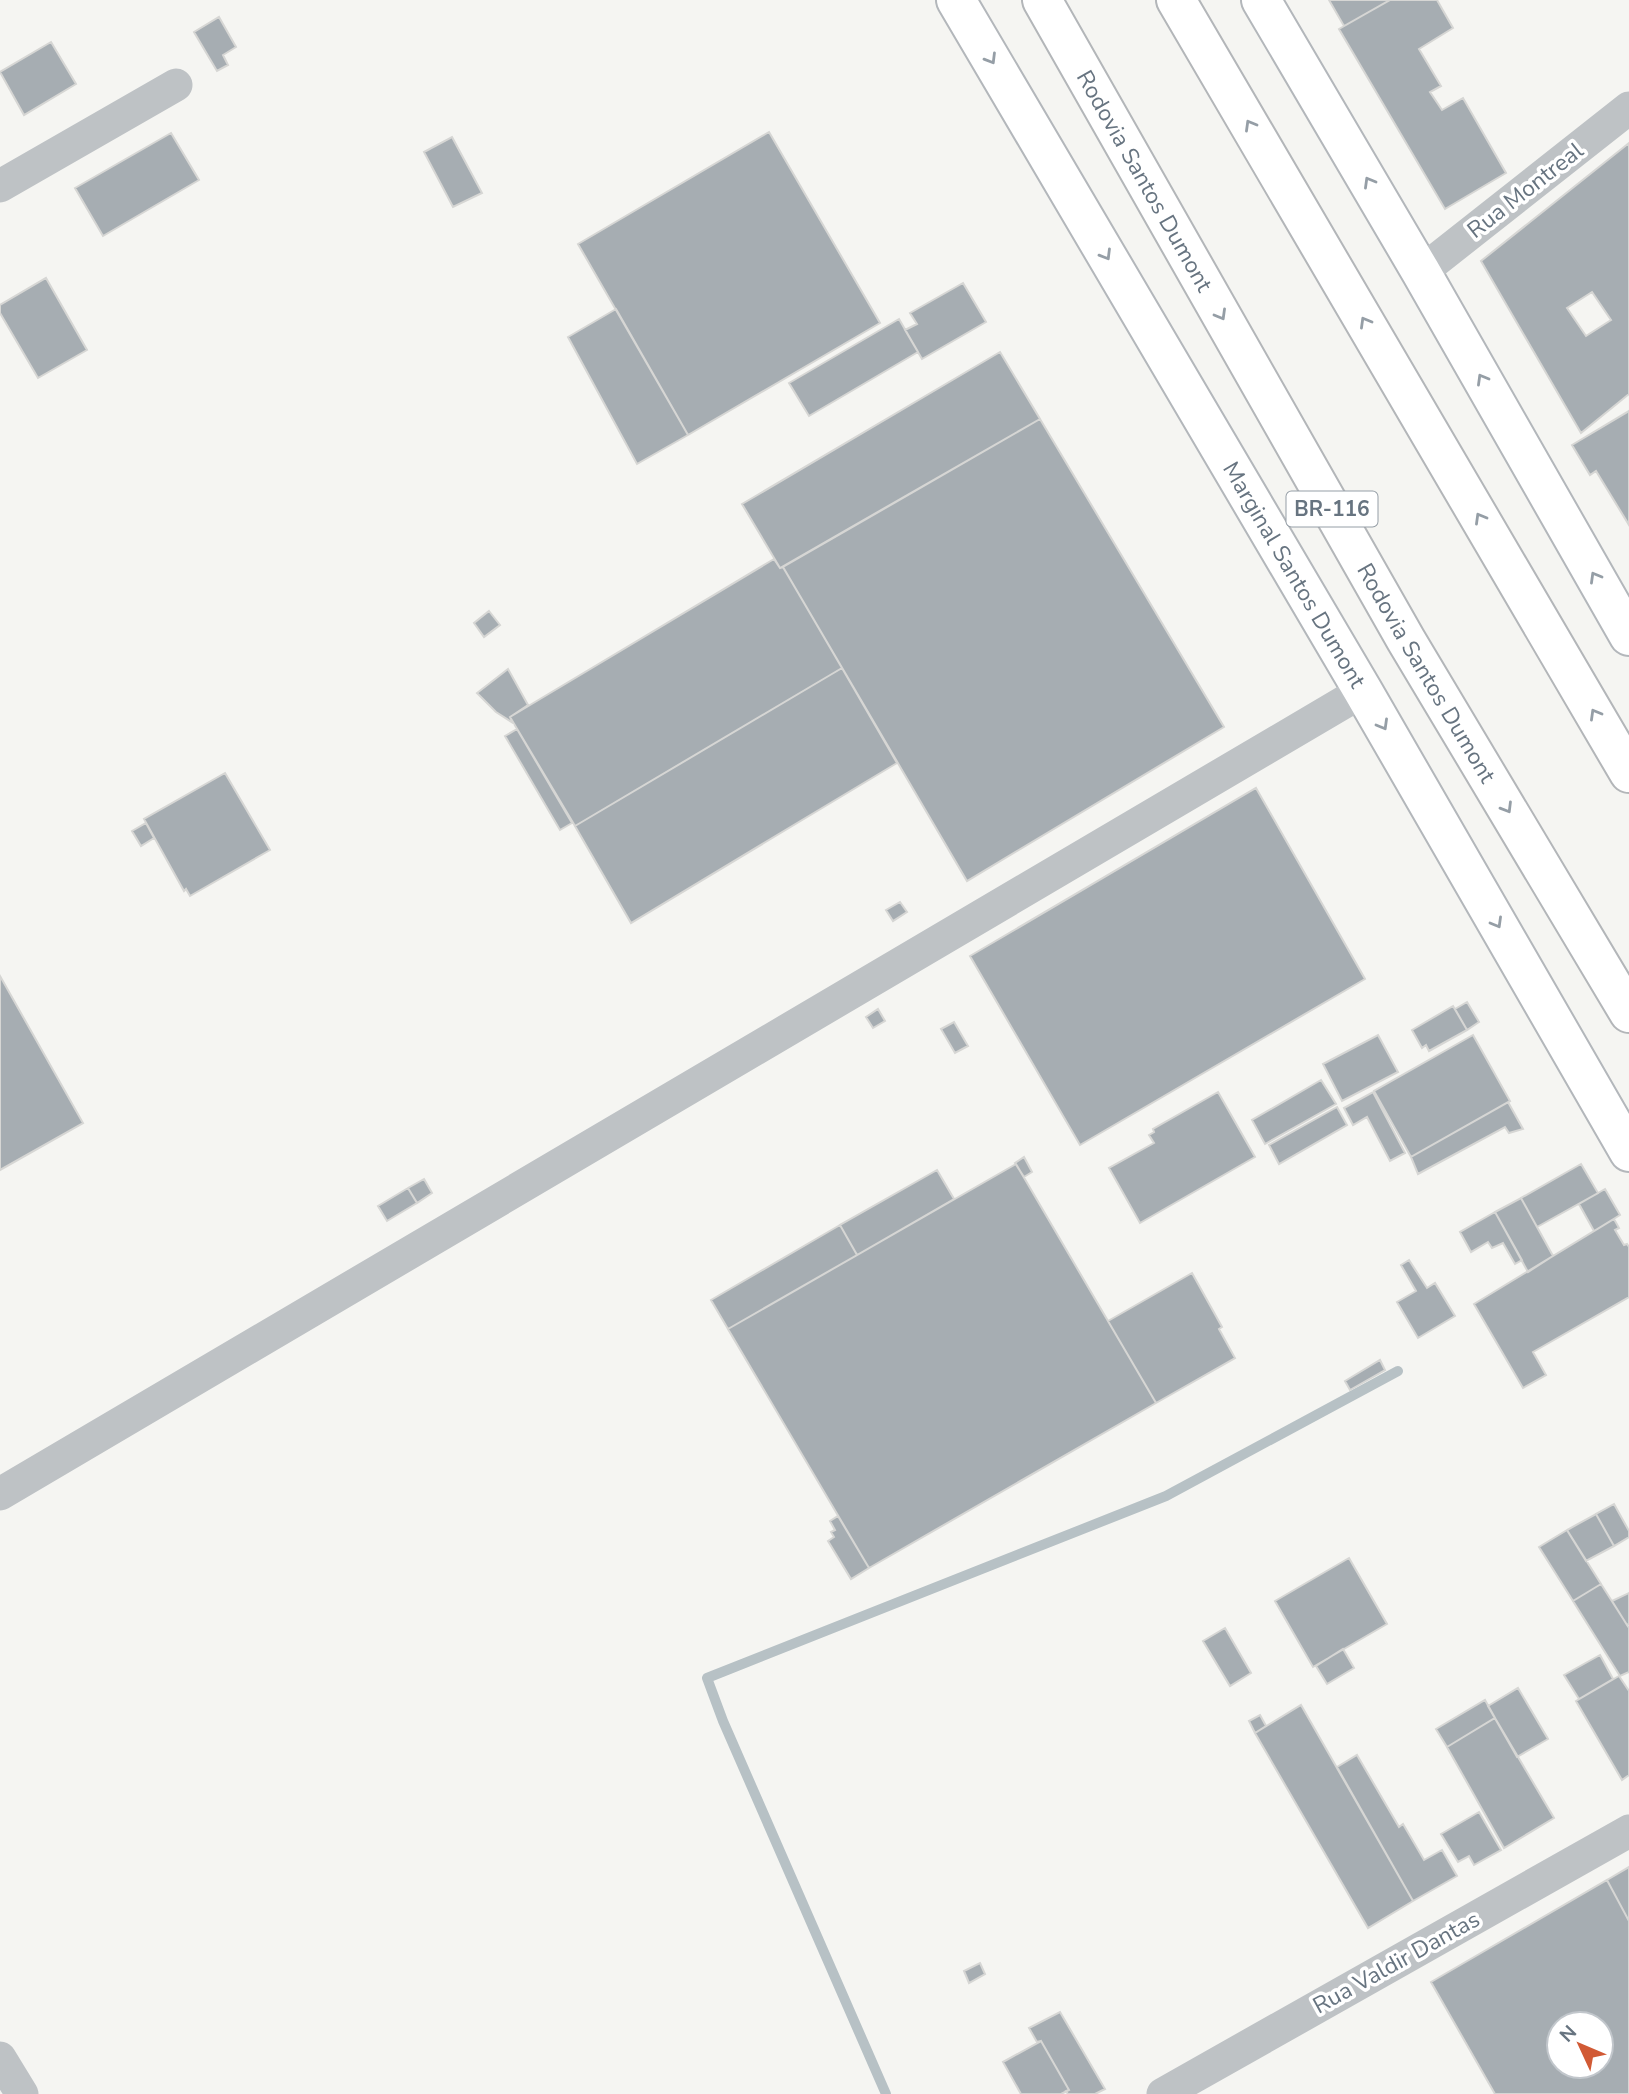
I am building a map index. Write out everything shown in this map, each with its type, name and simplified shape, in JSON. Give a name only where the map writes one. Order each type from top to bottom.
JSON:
[{"type":"main road","name":"Marginal Santos Dumont","points":[[956,0],[1363,691],[1629,1152]]},
{"type":"main road","name":"Rodovia Santos Dumont","points":[[1042,0],[1406,640],[1629,1013]]},
{"type":"main road","points":[[1176,0],[1629,773]]},
{"type":"main road","points":[[1261,0],[1421,272],[1629,636]]},
{"type":"street","points":[[0,186],[176,85]]},
{"type":"street","name":"Rua Montreal","points":[[1421,272],[1629,108]]},
{"type":"street","points":[[0,1494],[1363,691]]},
{"type":"street","name":"Rua Valdir Dantas","points":[[1163,2094],[1629,1831]]},
{"type":"street","points":[[0,2058],[22,2094]]},
{"type":"building","points":[[1329,0],[1390,0],[1344,26]]},
{"type":"building","points":[[1390,0],[1437,0],[1453,28],[1419,49],[1441,86],[1430,92],[1442,110],[1463,98],[1506,173],[1445,209],[1339,29]]},
{"type":"building","points":[[219,17],[236,47],[223,55],[228,65],[217,71],[194,32]]},
{"type":"building","points":[[51,42],[76,84],[24,115],[0,72]]},
{"type":"building","points":[[769,132],[880,323],[688,435],[578,244]]},
{"type":"building","points":[[171,133],[199,180],[103,236],[75,188]]},
{"type":"building","points":[[452,137],[482,193],[453,207],[424,152]]},
{"type":"building","points":[[1629,143],[1629,394],[1581,433],[1481,261]],"holes":[[[1592,292],[1611,320],[1586,336],[1567,308]]]},
{"type":"building","points":[[46,278],[87,350],[38,378],[0,313],[0,305]]},
{"type":"building","points":[[963,283],[986,322],[922,359],[905,330],[917,324],[910,313]]},
{"type":"building","points":[[616,309],[688,435],[637,464],[568,337]]},
{"type":"building","points":[[899,319],[918,352],[809,416],[789,383]]},
{"type":"building","points":[[1000,352],[1040,419],[780,568],[742,504]]},
{"type":"building","points":[[1629,411],[1629,525],[1596,471],[1590,475],[1572,445]]},
{"type":"building","points":[[1040,419],[1224,727],[967,881],[783,567]]},
{"type":"building","points":[[774,559],[780,568],[783,567],[842,668],[575,826],[510,717]]},
{"type":"building","points":[[489,611],[500,625],[484,637],[474,623]]},
{"type":"building","points":[[842,668],[897,763],[631,923],[575,826]]},
{"type":"building","points":[[508,669],[528,705],[510,717],[513,723],[496,712],[477,693]]},
{"type":"building","points":[[517,729],[572,823],[560,830],[505,736]]},
{"type":"building","points":[[225,773],[270,850],[190,896],[186,889],[184,891],[144,819]]},
{"type":"building","points":[[1256,788],[1365,979],[1080,1145],[970,956]]},
{"type":"building","points":[[146,823],[154,838],[141,846],[132,831]]},
{"type":"building","points":[[900,902],[907,912],[893,921],[886,910]]},
{"type":"building","points":[[0,976],[83,1123],[0,1170]]},
{"type":"building","points":[[1467,1002],[1479,1022],[1467,1030],[1455,1009]]},
{"type":"building","points":[[1453,1006],[1467,1030],[1429,1051],[1426,1045],[1422,1048],[1412,1030]]},
{"type":"building","points":[[878,1009],[885,1021],[873,1028],[866,1017]]},
{"type":"building","points":[[954,1022],[968,1046],[955,1053],[941,1029]]},
{"type":"building","points":[[1378,1035],[1398,1072],[1342,1101],[1323,1064]]},
{"type":"building","points":[[1473,1035],[1510,1101],[1411,1157],[1374,1091]]},
{"type":"building","points":[[1321,1080],[1336,1104],[1265,1144],[1252,1120]]},
{"type":"building","points":[[1218,1092],[1255,1157],[1140,1223],[1109,1168],[1154,1143],[1149,1135],[1154,1132],[1153,1129]]},
{"type":"building","points":[[1373,1092],[1405,1153],[1390,1161],[1367,1117],[1353,1125],[1344,1108]]},
{"type":"building","points":[[1508,1102],[1523,1129],[1509,1133],[1505,1127],[1418,1174],[1411,1157]]},
{"type":"building","points":[[1337,1107],[1347,1125],[1279,1164],[1269,1145]]},
{"type":"building","points":[[1024,1157],[1032,1172],[1024,1177],[1015,1163]]},
{"type":"building","points":[[1016,1164],[1156,1403],[869,1568],[728,1329]]},
{"type":"building","points":[[1581,1164],[1598,1193],[1537,1227],[1521,1198]]},
{"type":"building","points":[[937,1170],[954,1199],[857,1255],[840,1225]]},
{"type":"building","points":[[424,1179],[432,1193],[417,1203],[408,1188]]},
{"type":"building","points":[[408,1188],[417,1203],[387,1221],[378,1206]]},
{"type":"building","points":[[1605,1189],[1620,1215],[1594,1231],[1579,1204]]},
{"type":"building","points":[[1521,1198],[1553,1256],[1528,1272],[1495,1212]]},
{"type":"building","points":[[1495,1212],[1522,1260],[1515,1264],[1503,1243],[1492,1248],[1488,1242],[1471,1252],[1460,1232]]},
{"type":"building","points":[[1614,1219],[1619,1228],[1615,1230],[1624,1245],[1629,1247],[1629,1297],[1533,1352],[1546,1375],[1523,1388],[1474,1304]]},
{"type":"building","points":[[840,1225],[857,1255],[728,1329],[711,1300]]},
{"type":"building","points":[[1409,1260],[1427,1288],[1435,1283],[1455,1316],[1418,1338],[1397,1302],[1416,1291],[1401,1265]]},
{"type":"building","points":[[1192,1273],[1222,1327],[1219,1329],[1235,1358],[1156,1403],[1108,1321]]},
{"type":"building","points":[[1380,1360],[1385,1370],[1350,1390],[1345,1381]]},
{"type":"building","points":[[1614,1504],[1629,1531],[1629,1537],[1614,1546],[1596,1514]]},
{"type":"building","points":[[1596,1514],[1614,1546],[1586,1561],[1567,1530]]},
{"type":"building","points":[[838,1516],[869,1568],[851,1579],[828,1541],[834,1537],[831,1532],[835,1530],[830,1521]]},
{"type":"building","points":[[1567,1530],[1601,1584],[1573,1601],[1539,1547]]},
{"type":"building","points":[[1349,1558],[1387,1624],[1313,1667],[1275,1601]]},
{"type":"building","points":[[1601,1584],[1629,1628],[1629,1672],[1620,1676],[1573,1601]]},
{"type":"building","points":[[1629,1593],[1629,1624],[1627,1625],[1612,1601]]},
{"type":"building","points":[[1225,1628],[1251,1673],[1230,1686],[1203,1641]]},
{"type":"building","points":[[1343,1649],[1354,1668],[1327,1684],[1316,1666]]},
{"type":"building","points":[[1600,1655],[1613,1679],[1579,1699],[1564,1675]]},
{"type":"building","points":[[1619,1676],[1629,1691],[1629,1775],[1622,1780],[1576,1701]]},
{"type":"building","points":[[1518,1688],[1548,1739],[1517,1757],[1488,1706]]},
{"type":"building","points":[[1485,1700],[1495,1718],[1447,1747],[1436,1729]]},
{"type":"building","points":[[1301,1705],[1413,1901],[1368,1928],[1255,1733]]},
{"type":"building","points":[[1260,1715],[1266,1726],[1255,1733],[1249,1721]]},
{"type":"building","points":[[1495,1718],[1554,1818],[1504,1848],[1447,1747]]},
{"type":"building","points":[[1357,1755],[1399,1827],[1403,1824],[1424,1860],[1442,1850],[1457,1876],[1413,1901],[1337,1767]]},
{"type":"building","points":[[1479,1812],[1501,1850],[1474,1865],[1469,1856],[1458,1862],[1441,1834]]},
{"type":"building","points":[[1629,1867],[1629,1921],[1607,1880]]},
{"type":"building","points":[[1607,1880],[1629,1921],[1629,2094],[1495,2094],[1431,1982]]},
{"type":"building","points":[[980,1963],[985,1974],[969,1983],[964,1971]]},
{"type":"building","points":[[1060,2012],[1105,2089],[1095,2094],[1068,2094],[1066,2091],[1069,2090],[1041,2041],[1037,2042],[1029,2028]]},
{"type":"building","points":[[1041,2041],[1069,2090],[1061,2094],[1021,2094],[1003,2062]]},
{"type":"waterway","points":[[886,2094],[723,1721],[707,1678],[1166,1496],[1398,1371]]}]
